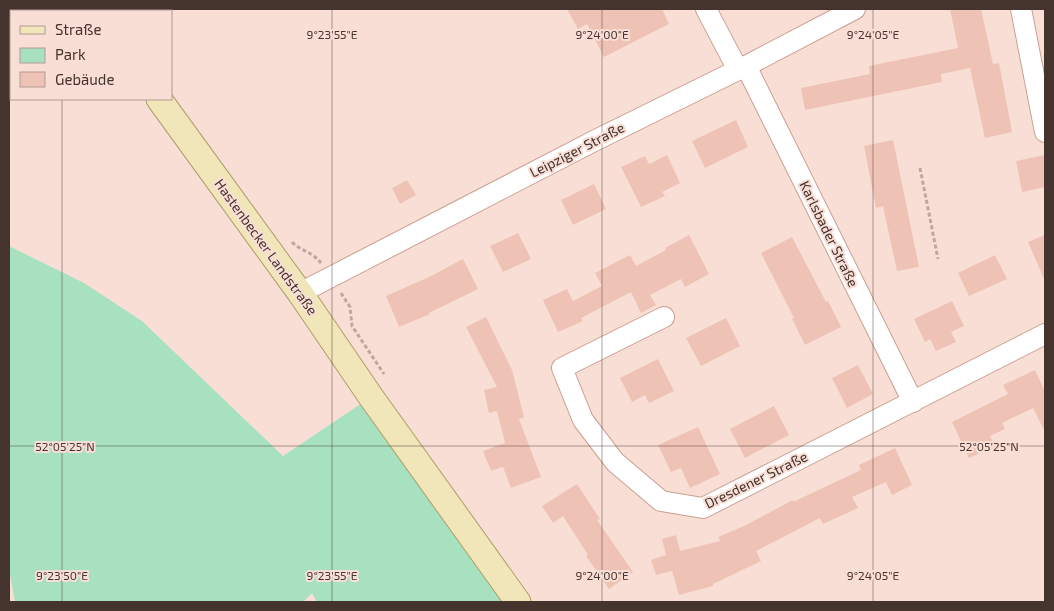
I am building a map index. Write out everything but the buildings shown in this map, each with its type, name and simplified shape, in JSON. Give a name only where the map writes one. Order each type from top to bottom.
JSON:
[{"type":"main road","name":"Hastenbecker Landstraße","points":[[160,100],[300,293],[371,397],[518,602]]},
{"type":"street","name":"Karlsbader Straße","points":[[706,9],[742,68],[913,402]]},
{"type":"street","name":"Leipziger Straße","points":[[300,293],[587,145],[742,68],[834,14],[855,9]]},
{"type":"street","points":[[1021,9],[1045,132]]},
{"type":"street","name":"Dresdener Straße","points":[[664,317],[562,368],[583,420],[616,462],[661,502],[703,508],[1045,334]]},
{"type":"path","points":[[920,168],[938,259]]},
{"type":"green space","points":[[9,246],[84,283],[142,321],[283,456],[371,397],[520,602],[317,602],[312,593],[303,602],[15,602],[9,569]]}]
